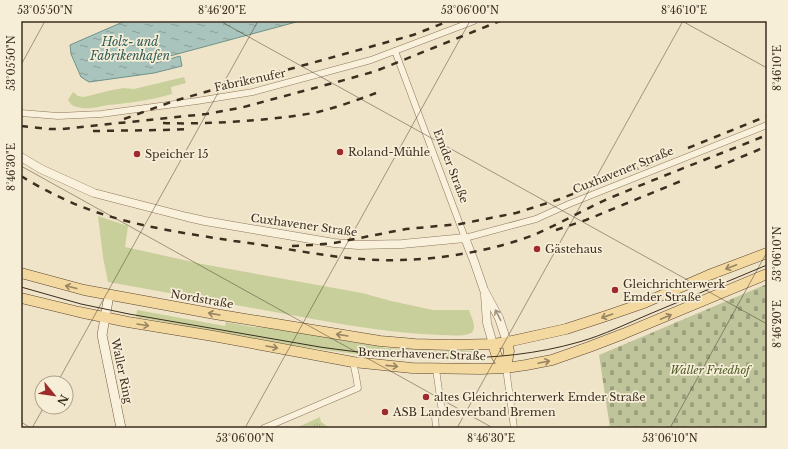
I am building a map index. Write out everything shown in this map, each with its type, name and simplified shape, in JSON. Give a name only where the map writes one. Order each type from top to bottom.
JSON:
[{"type":"main road","name":"Bremerhavener Straße","points":[[380,341],[449,345],[493,344],[566,329],[644,303],[767,253]]},
{"type":"main road","name":"Nordstraße","points":[[21,273],[80,289],[109,295],[380,341]]},
{"type":"main road","name":"Bremerhavener Straße","points":[[353,362],[412,368],[480,369],[506,368],[552,360],[589,348],[767,274]]},
{"type":"main road","name":"Waller Ring","points":[[109,295],[102,335],[121,428]]},
{"type":"main road","points":[[21,298],[49,306],[105,318],[353,362]]},
{"type":"main road","name":"Emder Straße","points":[[506,368],[509,351],[507,342]]},
{"type":"main road","name":"Emder Straße","points":[[493,344],[497,357],[506,368]]},
{"type":"street","name":"Fabrikenufer","points":[[21,113],[58,116],[101,114],[253,92],[371,60],[474,21]]},
{"type":"street","name":"Emder Straße","points":[[395,51],[484,290],[499,318],[507,342]]},
{"type":"street","name":"Cuxhavener Straße","points":[[21,157],[41,169],[94,193],[187,217],[334,243],[358,245],[402,244],[465,238],[536,219],[569,204],[767,125]]},
{"type":"street","name":"Emder Straße","points":[[484,290],[487,323],[493,344]]},
{"type":"street","name":"Bremerhavener Straße","points":[[264,428],[358,388],[353,362]]},
{"type":"street","name":"Emder Straße","points":[[506,368],[514,428]]},
{"type":"street","points":[[436,369],[442,412],[435,417],[436,428]]},
{"type":"green space","points":[[184,77],[186,83],[171,87],[172,94],[149,100],[92,108],[81,108],[74,106],[68,100],[73,92],[78,96],[84,97],[124,88],[134,89]]},
{"type":"green space","points":[[98,216],[128,226],[125,247],[202,264],[362,293],[433,310],[469,310],[474,328],[471,333],[461,335],[417,334],[393,331],[323,321],[108,282]]},
{"type":"green space","name":"Waller Friedhof","points":[[767,284],[767,428],[610,428],[599,355]]},
{"type":"green space","points":[[137,310],[225,326],[226,322],[253,327],[273,328],[387,348],[438,351],[474,351],[474,359],[380,356],[298,346],[136,317]]},
{"type":"green space","points":[[320,417],[321,422],[330,428],[296,428]]},
{"type":"water","name":"Holz- und Fabrikenhafen","points":[[125,21],[300,21],[155,60],[156,63],[180,56],[182,66],[154,73],[89,82],[81,77],[71,54],[70,45]]},
{"type":"tram line","points":[[21,287],[81,304],[129,314],[320,347],[384,355],[450,358],[515,355],[547,350],[579,342],[616,329],[767,265]]},
{"type":"railway","points":[[261,77],[413,35],[449,21]]},
{"type":"railway","points":[[21,126],[62,129],[206,114],[240,108],[376,71],[500,21]]},
{"type":"railway","points":[[124,119],[174,101],[233,84]]},
{"type":"railway","points":[[163,123],[224,122],[300,115],[333,108],[376,93]]},
{"type":"railway","points":[[688,148],[767,116]]},
{"type":"railway","points":[[93,131],[191,129]]},
{"type":"railway","points":[[21,176],[49,192],[79,206],[115,218],[165,230],[338,257],[401,260],[435,258],[470,253],[520,240],[545,230],[610,198],[767,135]]},
{"type":"railway","points":[[715,168],[767,145]]},
{"type":"railway","points":[[292,246],[334,243],[406,229],[460,224],[516,213],[560,199],[657,161]]},
{"type":"railway","points":[[556,230],[586,220],[681,181]]},
{"type":"place","name":"Roland-Mühle","points":[[340,152]]},
{"type":"place","name":"Speicher 15","points":[[137,154]]},
{"type":"place","name":"Gästehaus","points":[[537,249]]},
{"type":"place","name":"Gleichrichterwerk Emder Straße","points":[[615,290]]},
{"type":"place","name":"altes Gleichrichterwerk Emder Straße","points":[[426,397]]},
{"type":"place","name":"ASB Landesverband Bremen","points":[[385,412]]}]
